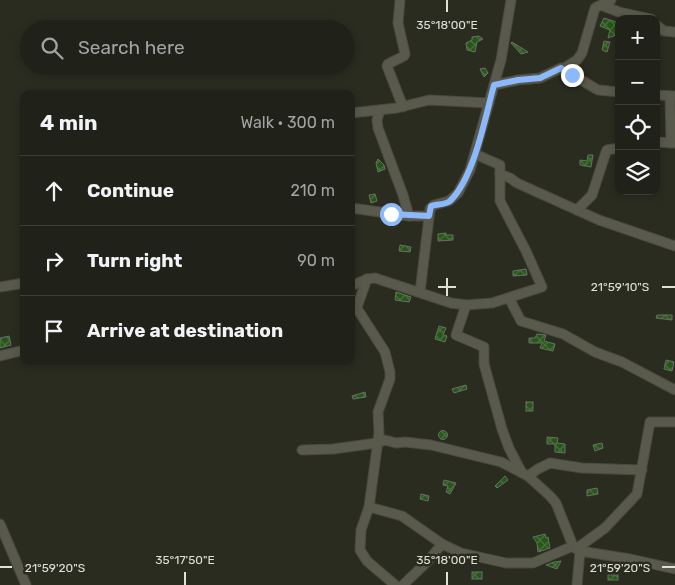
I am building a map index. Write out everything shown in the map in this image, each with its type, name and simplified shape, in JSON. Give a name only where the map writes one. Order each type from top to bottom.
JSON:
[{"type":"street","points":[[400,0],[398,23],[405,54],[387,66],[403,107]]},
{"type":"street","points":[[420,292],[431,206],[446,203],[458,193],[467,178],[494,85],[504,43],[510,0]]},
{"type":"street","points":[[563,69],[580,58],[595,8],[612,0]]},
{"type":"street","points":[[601,4],[619,12],[633,15]]},
{"type":"street","points":[[660,28],[664,31],[675,32]]},
{"type":"street","points":[[494,85],[540,78],[559,68],[598,90],[615,92]]},
{"type":"street","points":[[660,142],[673,143],[672,96]]},
{"type":"street","points":[[355,113],[403,107],[436,100],[489,102]]},
{"type":"street","points":[[380,110],[377,120],[378,128],[409,216]]},
{"type":"street","points":[[577,210],[592,195],[606,152],[615,148]]},
{"type":"street","points":[[355,284],[366,279],[375,278],[451,303],[466,305],[492,303],[542,286],[500,201],[499,163],[475,154]]},
{"type":"street","points":[[500,174],[510,178],[517,184],[577,210],[621,228],[675,246]]},
{"type":"street","points":[[500,186],[517,184]]},
{"type":"street","points":[[355,209],[409,216],[429,216]]},
{"type":"street","points":[[366,279],[357,307],[385,352],[390,379],[378,412],[381,442],[369,507],[361,530],[360,550],[367,561],[394,585]]},
{"type":"street","points":[[0,286],[20,284]]},
{"type":"street","points":[[509,298],[521,320],[563,334],[595,352],[622,362],[675,390]]},
{"type":"street","points":[[466,305],[456,335],[484,347],[484,364],[502,430],[509,448],[524,474]]},
{"type":"street","points":[[0,356],[20,351]]},
{"type":"street","points":[[369,507],[402,516],[442,544],[461,553],[519,564],[533,563],[576,549],[605,528],[637,494],[650,422],[675,422]]},
{"type":"street","points":[[302,450],[333,449],[381,442],[396,444],[405,442],[431,445],[501,462],[524,474],[556,503],[576,549],[577,585]]},
{"type":"street","points":[[524,474],[550,463],[582,468],[642,470]]},
{"type":"street","points":[[0,524],[26,585]]},
{"type":"street","points":[[403,585],[428,561],[442,544]]},
{"type":"street","points":[[576,549],[675,569]]},
{"type":"building","points":[[604,18],[615,22],[615,35],[608,38],[610,30],[600,26]]},
{"type":"building","points":[[479,36],[483,39],[477,42],[475,52],[467,50],[466,43],[472,40],[472,37]]},
{"type":"building","points":[[604,41],[610,42],[607,52],[602,50]]},
{"type":"building","points":[[512,42],[528,52],[521,54]]},
{"type":"building","points":[[485,68],[488,73],[484,77],[480,69]]},
{"type":"building","points":[[588,155],[593,155],[591,167],[580,165],[580,160],[587,161]]},
{"type":"building","points":[[378,159],[385,169],[378,172],[376,163]]},
{"type":"building","points":[[375,194],[377,201],[371,203],[369,195]]},
{"type":"building","points":[[446,233],[446,235],[453,235],[453,240],[438,241],[438,234]]},
{"type":"building","points":[[400,245],[411,247],[410,252],[399,251]]},
{"type":"building","points":[[526,269],[527,275],[513,276],[513,271]]},
{"type":"building","points":[[396,292],[411,297],[409,302],[395,300]]},
{"type":"building","points":[[657,315],[672,315],[672,320],[656,318]]},
{"type":"building","points":[[439,326],[446,328],[443,335],[447,336],[445,342],[435,339]]},
{"type":"building","points":[[537,334],[546,335],[544,341],[555,344],[553,351],[540,348],[542,343],[529,343],[529,338],[535,338]]},
{"type":"building","points":[[9,336],[11,345],[0,348],[0,338]]},
{"type":"building","points":[[666,360],[674,362],[672,371],[664,369]]},
{"type":"building","points":[[466,385],[467,389],[454,393],[452,389]]},
{"type":"building","points":[[365,392],[366,397],[353,399],[352,396]]},
{"type":"building","points":[[526,402],[533,402],[533,411],[526,411]]},
{"type":"building","points":[[443,430],[448,435],[443,440],[438,435]]},
{"type":"building","points":[[547,437],[558,438],[557,443],[565,444],[565,453],[555,452],[555,444],[547,444]]},
{"type":"building","points":[[602,443],[603,448],[595,451],[593,445]]},
{"type":"building","points":[[505,476],[508,480],[497,488],[495,486]]},
{"type":"building","points":[[444,480],[456,483],[450,494],[446,492],[448,486],[443,485]]},
{"type":"building","points":[[597,488],[598,494],[587,496],[587,490]]},
{"type":"building","points":[[421,494],[429,496],[428,501],[420,499]]},
{"type":"building","points":[[545,534],[546,538],[548,537],[550,548],[538,552],[537,543],[533,537]]},
{"type":"building","points":[[561,561],[557,569],[546,565],[554,562]]},
{"type":"building","points":[[472,572],[482,572],[482,579],[472,579]]},
{"type":"building","points":[[608,575],[618,575],[618,580],[608,580]]},
{"type":"route","points":[[391,214],[429,216],[431,206],[450,202],[458,193],[470,170],[494,85],[540,78],[559,68],[572,75]]}]
